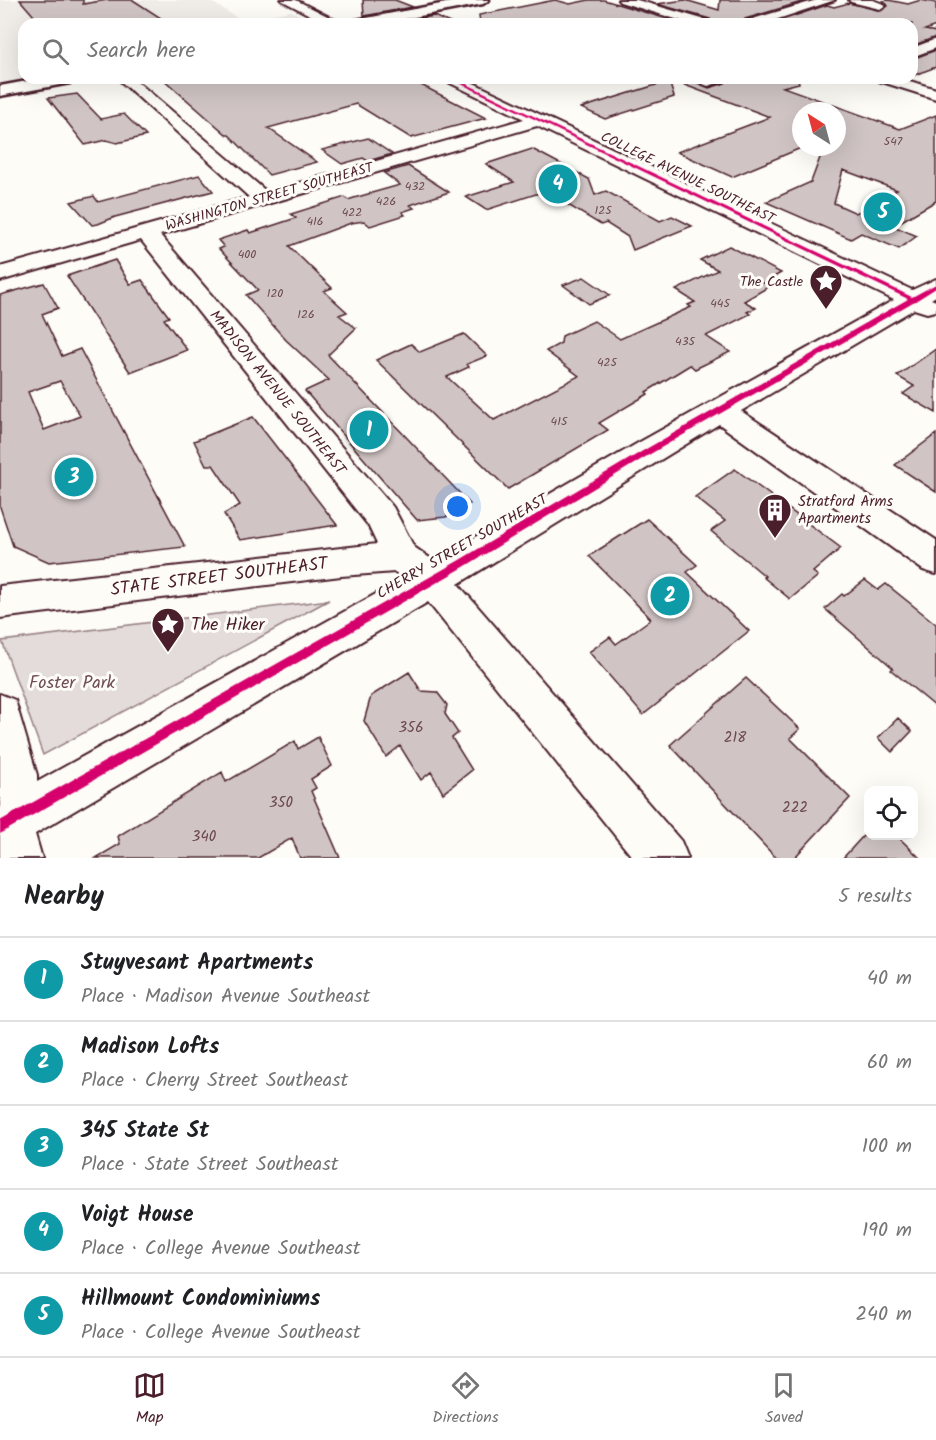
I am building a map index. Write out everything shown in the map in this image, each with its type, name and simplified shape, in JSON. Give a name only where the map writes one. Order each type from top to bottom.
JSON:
[{"type":"main road","points":[[388,18],[483,0]]},
{"type":"main road","points":[[0,91],[38,84]]},
{"type":"street","points":[[287,0],[324,18]]},
{"type":"street","points":[[624,0],[685,18]]},
{"type":"street","points":[[770,18],[829,0]]},
{"type":"street","points":[[855,0],[880,6]]},
{"type":"street","points":[[918,50],[936,43]]},
{"type":"street","points":[[131,84],[262,198]]},
{"type":"street","name":"COLLEGE AVENUE SOUTHEAST","points":[[464,84],[929,299]]},
{"type":"street","points":[[904,84],[936,94]]},
{"type":"street","name":"WASHINGTON STREET SOUTHEAST","points":[[0,274],[539,120]]},
{"type":"street","name":"MADISON AVENUE SOUTHEAST","points":[[146,232],[381,518],[416,568],[664,858]]},
{"type":"street","name":"CHERRY STREET SOUTHEAST","points":[[9,836],[416,568],[461,564],[720,411],[929,299]]},
{"type":"street","points":[[720,411],[936,559]]},
{"type":"street","name":"STATE STREET SOUTHEAST","points":[[0,602],[341,561],[416,568]]},
{"type":"street","points":[[0,715],[15,775],[9,836]]},
{"type":"shaded area","points":[[0,0],[208,0],[238,18],[18,18],[18,82],[0,85]]},
{"type":"shaded area","points":[[291,11],[305,18],[252,18]]},
{"type":"green space","name":"Foster Park","points":[[329,600],[43,755],[2,641]]},
{"type":"building","points":[[20,0],[83,0],[83,4],[107,0],[133,0],[161,18],[36,18]]},
{"type":"building","points":[[363,0],[395,0],[413,7],[364,16]]},
{"type":"building","points":[[555,0],[570,4],[604,0],[664,18],[479,18],[479,15]]},
{"type":"building","points":[[685,0],[719,10],[720,0],[808,0],[748,18],[706,18],[657,4]]},
{"type":"building","points":[[921,0],[936,3],[936,26],[925,30],[936,32],[936,37],[918,44],[918,18],[788,18],[827,5],[834,7],[849,3],[881,11],[888,6],[883,1],[908,4]]},
{"type":"building","points":[[936,50],[936,67],[918,74],[918,57]]},
{"type":"building","points":[[169,84],[421,84],[486,118],[411,138],[356,104],[268,128],[317,162],[269,175]]},
{"type":"building","points":[[659,84],[670,84],[674,97],[605,119],[581,108]]},
{"type":"building","points":[[682,84],[700,84],[709,88],[722,84],[795,84],[783,87],[825,102],[792,102],[792,152],[732,177],[677,152],[770,117]]},
{"type":"building","points":[[77,94],[101,119],[124,114],[146,136],[117,143],[106,140],[85,145],[48,98]]},
{"type":"building","points":[[846,110],[900,129],[936,115],[936,201],[893,226],[917,236],[899,249],[861,233],[851,239],[766,202],[811,182],[821,156],[846,156]],"holes":[[[843,170],[897,190],[856,213],[834,203]]]},
{"type":"building","points":[[368,138],[392,154],[368,161],[363,158],[342,164],[322,150]]},
{"type":"building","points":[[532,149],[589,179],[595,195],[606,191],[660,221],[672,216],[692,226],[633,250],[628,237],[606,223],[601,225],[555,197],[549,199],[539,193],[486,210],[466,197],[514,182],[486,164]]},
{"type":"building","points":[[408,166],[449,192],[410,205],[414,208],[402,212],[405,215],[370,226],[364,221],[351,223],[289,246],[332,288],[324,291],[347,312],[339,315],[356,328],[328,355],[470,504],[446,517],[417,520],[305,391],[329,380],[286,340],[246,295],[258,290],[219,249],[224,247],[218,240],[248,230],[250,233],[296,218],[291,214],[345,197],[348,200],[400,185],[384,173]]},
{"type":"building","points":[[199,175],[213,191],[115,217],[98,224],[92,225],[71,202],[94,196],[98,202]]},
{"type":"building","points":[[729,246],[781,273],[763,283],[770,286],[744,301],[756,308],[747,312],[750,314],[706,336],[730,352],[695,369],[690,365],[646,392],[648,394],[599,423],[608,430],[508,489],[376,360],[411,344],[420,352],[464,334],[487,356],[467,364],[469,367],[447,377],[494,420],[579,376],[546,351],[561,343],[562,336],[594,321],[620,339],[691,307],[688,305],[695,302],[676,290],[718,270],[700,260]]},
{"type":"building","points":[[115,260],[130,284],[142,280],[169,317],[164,319],[187,350],[130,372],[67,276]]},
{"type":"building","points":[[584,277],[610,295],[589,304],[563,285]]},
{"type":"building","points":[[44,283],[58,308],[42,314],[62,356],[80,349],[185,547],[49,562],[13,546],[0,507],[0,295]],"holes":[[[60,381],[80,416],[44,430],[28,392]]]},
{"type":"building","points":[[936,349],[936,413],[903,394],[914,386],[897,376]]},
{"type":"building","points":[[253,417],[337,525],[240,540],[224,514],[240,505],[213,465],[206,465],[194,441]]},
{"type":"building","points":[[936,434],[936,492],[895,465]]},
{"type":"building","name":"Stratford Arms Apartments","points":[[735,469],[841,548],[813,572],[818,576],[790,599],[711,531],[725,521],[695,497]]},
{"type":"building","points":[[647,519],[697,565],[687,572],[749,631],[643,715],[589,652],[610,637],[616,644],[651,619],[589,556]]},
{"type":"building","points":[[865,580],[878,590],[886,584],[936,624],[936,707],[891,670],[893,668],[825,609],[842,594],[844,596]]},
{"type":"building","points":[[409,672],[421,691],[437,692],[447,705],[445,714],[458,733],[452,738],[472,770],[443,793],[431,772],[421,780],[400,746],[386,757],[364,721],[371,696]]},
{"type":"building","points":[[746,678],[800,729],[790,738],[850,798],[794,858],[776,858],[670,745]]},
{"type":"building","points":[[898,718],[912,731],[892,752],[878,738]]},
{"type":"building","points":[[318,737],[332,766],[311,779],[316,788],[311,791],[340,858],[300,858],[292,838],[258,858],[96,858],[120,844],[118,836],[222,772],[226,782],[295,741],[298,749]]},
{"type":"building","points":[[864,836],[864,840],[901,840],[920,858],[843,858]]},
{"type":"cycle path","points":[[464,84],[914,300]]},
{"type":"cycle path","points":[[0,828],[461,564],[649,451],[936,286]]},
{"type":"place","name":"Voigt House","points":[[558,184]]},
{"type":"place","name":"Hillmount Condominiums","points":[[883,212]]},
{"type":"place","name":"The Castle","points":[[826,310]]},
{"type":"place","name":"Stuyvesant Apartments","points":[[369,430]]},
{"type":"place","name":"345 State St","points":[[74,477]]},
{"type":"place","name":"Stratford Arms Apartments","points":[[775,539]]},
{"type":"place","name":"Madison Lofts","points":[[670,596]]},
{"type":"place","name":"The Hiker","points":[[168,653]]}]
